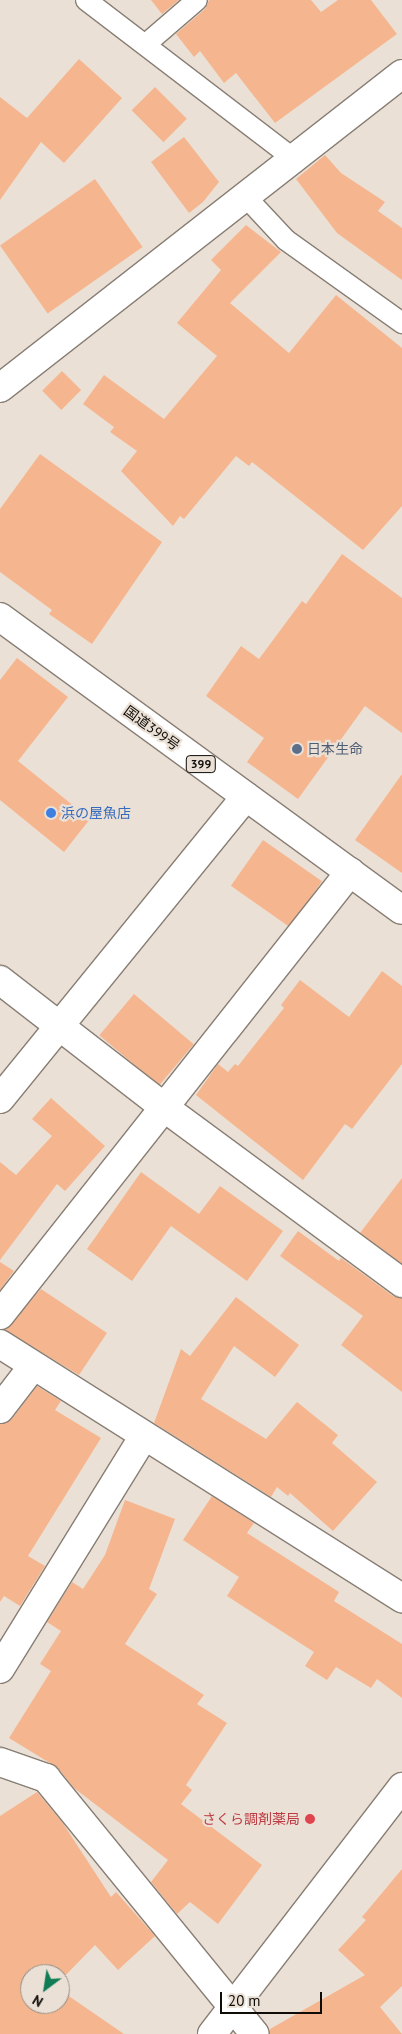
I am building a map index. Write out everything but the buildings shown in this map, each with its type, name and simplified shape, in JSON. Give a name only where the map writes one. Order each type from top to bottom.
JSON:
[{"type":"main road","points":[[0,388],[402,74]]},
{"type":"main road","name":"国道399号","points":[[0,617],[402,910]]},
{"type":"main road","points":[[0,1099],[58,1024],[246,796]]},
{"type":"main road","points":[[0,1315],[350,872]]},
{"type":"main road","points":[[0,980],[165,1108],[402,1283]]},
{"type":"main road","points":[[0,1344],[402,1598]]},
{"type":"main road","points":[[0,1409],[33,1366]]},
{"type":"main road","points":[[0,1669],[144,1436]]},
{"type":"main road","points":[[0,1762],[46,1778],[255,2034]]},
{"type":"main road","points":[[212,2034],[402,1787]]},
{"type":"lane","points":[[86,0],[294,159]]},
{"type":"lane","points":[[146,44],[197,0]]},
{"type":"lane","points":[[245,196],[286,240],[402,323]]},
{"type":"place","name":"日本生命","points":[[297,749]]},
{"type":"place","name":"浜の屋魚店","points":[[51,813]]},
{"type":"place","name":"さくら調剤薬局","points":[[310,1819]]}]
